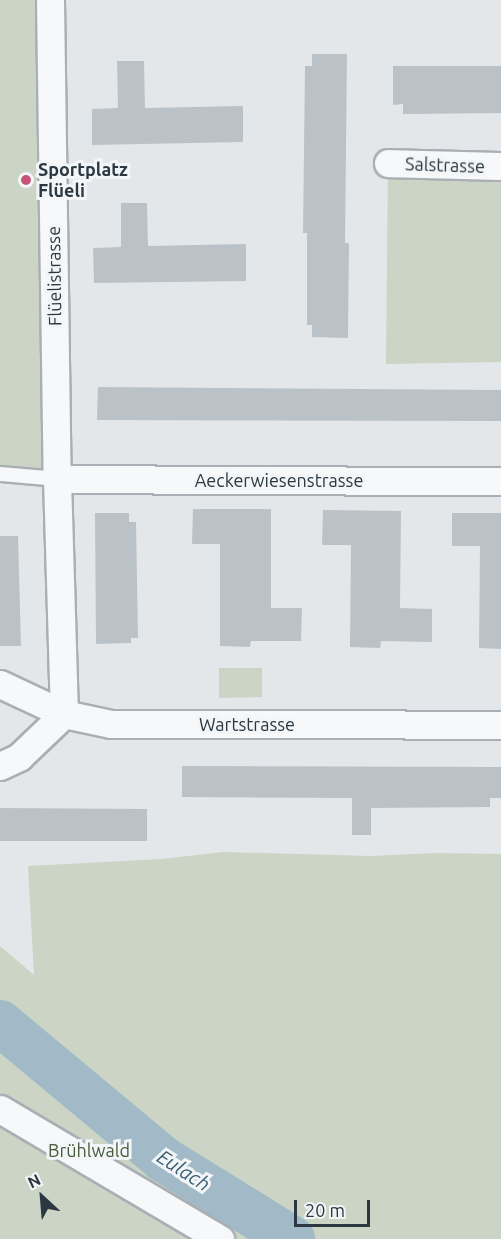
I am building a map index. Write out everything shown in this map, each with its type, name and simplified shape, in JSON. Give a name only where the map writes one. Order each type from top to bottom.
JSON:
[{"type":"street","name":"Flüelistrasse","points":[[50,0],[57,479],[64,714]]},
{"type":"street","name":"Salstrasse","points":[[388,163],[501,166]]},
{"type":"street","name":"Aeckerwiesenstrasse","points":[[57,479],[501,481]]},
{"type":"street","name":"Wartstrasse","points":[[0,684],[64,714],[111,724],[501,725]]},
{"type":"street","points":[[0,766],[19,757],[64,714]]},
{"type":"street","points":[[0,1109],[220,1239]]},
{"type":"lane","points":[[0,474],[57,479]]},
{"type":"green space","name":"Sportplatz Flüeli","points":[[0,0],[50,0],[57,479],[0,474]]},
{"type":"green space","points":[[388,163],[501,166],[501,362],[386,364]]},
{"type":"green space","points":[[219,668],[262,668],[262,697],[219,698]]},
{"type":"green space","name":"Brühlwald","points":[[223,852],[371,856],[437,853],[501,854],[501,1239],[0,1239],[0,946],[34,975],[28,866],[162,859]]},
{"type":"building","points":[[312,54],[347,54],[345,243],[349,243],[348,338],[312,337],[312,325],[307,325],[307,233],[303,233],[305,66],[312,66]]},
{"type":"building","points":[[117,61],[144,61],[145,108],[243,106],[243,142],[92,145],[92,109],[118,108]]},
{"type":"building","points":[[393,66],[501,66],[501,113],[403,114],[403,104],[393,105]]},
{"type":"building","points":[[121,203],[147,203],[148,246],[246,244],[246,281],[94,283],[93,248],[121,247]]},
{"type":"building","points":[[98,387],[501,390],[501,421],[97,420]]},
{"type":"building","points":[[193,509],[271,509],[271,608],[302,608],[301,641],[251,641],[250,647],[220,646],[220,544],[192,544]]},
{"type":"building","points":[[323,510],[401,511],[400,608],[432,609],[432,642],[381,641],[380,648],[350,647],[351,545],[322,545]]},
{"type":"building","points":[[95,513],[129,513],[129,522],[136,522],[138,638],[131,638],[131,643],[96,644]]},
{"type":"building","points":[[452,513],[501,513],[501,649],[479,648],[480,546],[452,546]]},
{"type":"building","points":[[0,536],[18,536],[21,646],[0,646]]},
{"type":"building","points":[[182,766],[501,767],[501,798],[490,798],[490,807],[371,808],[371,835],[352,835],[352,798],[182,797]]},
{"type":"building","points":[[0,808],[147,809],[147,841],[0,841]]},
{"type":"waterway","name":"Eulach","points":[[0,1023],[163,1159],[292,1239]]},
{"type":"waterway","points":[[274,1239],[279,1232]]},
{"type":"place","name":"Sportplatz Flüeli","points":[[26,180]]}]
